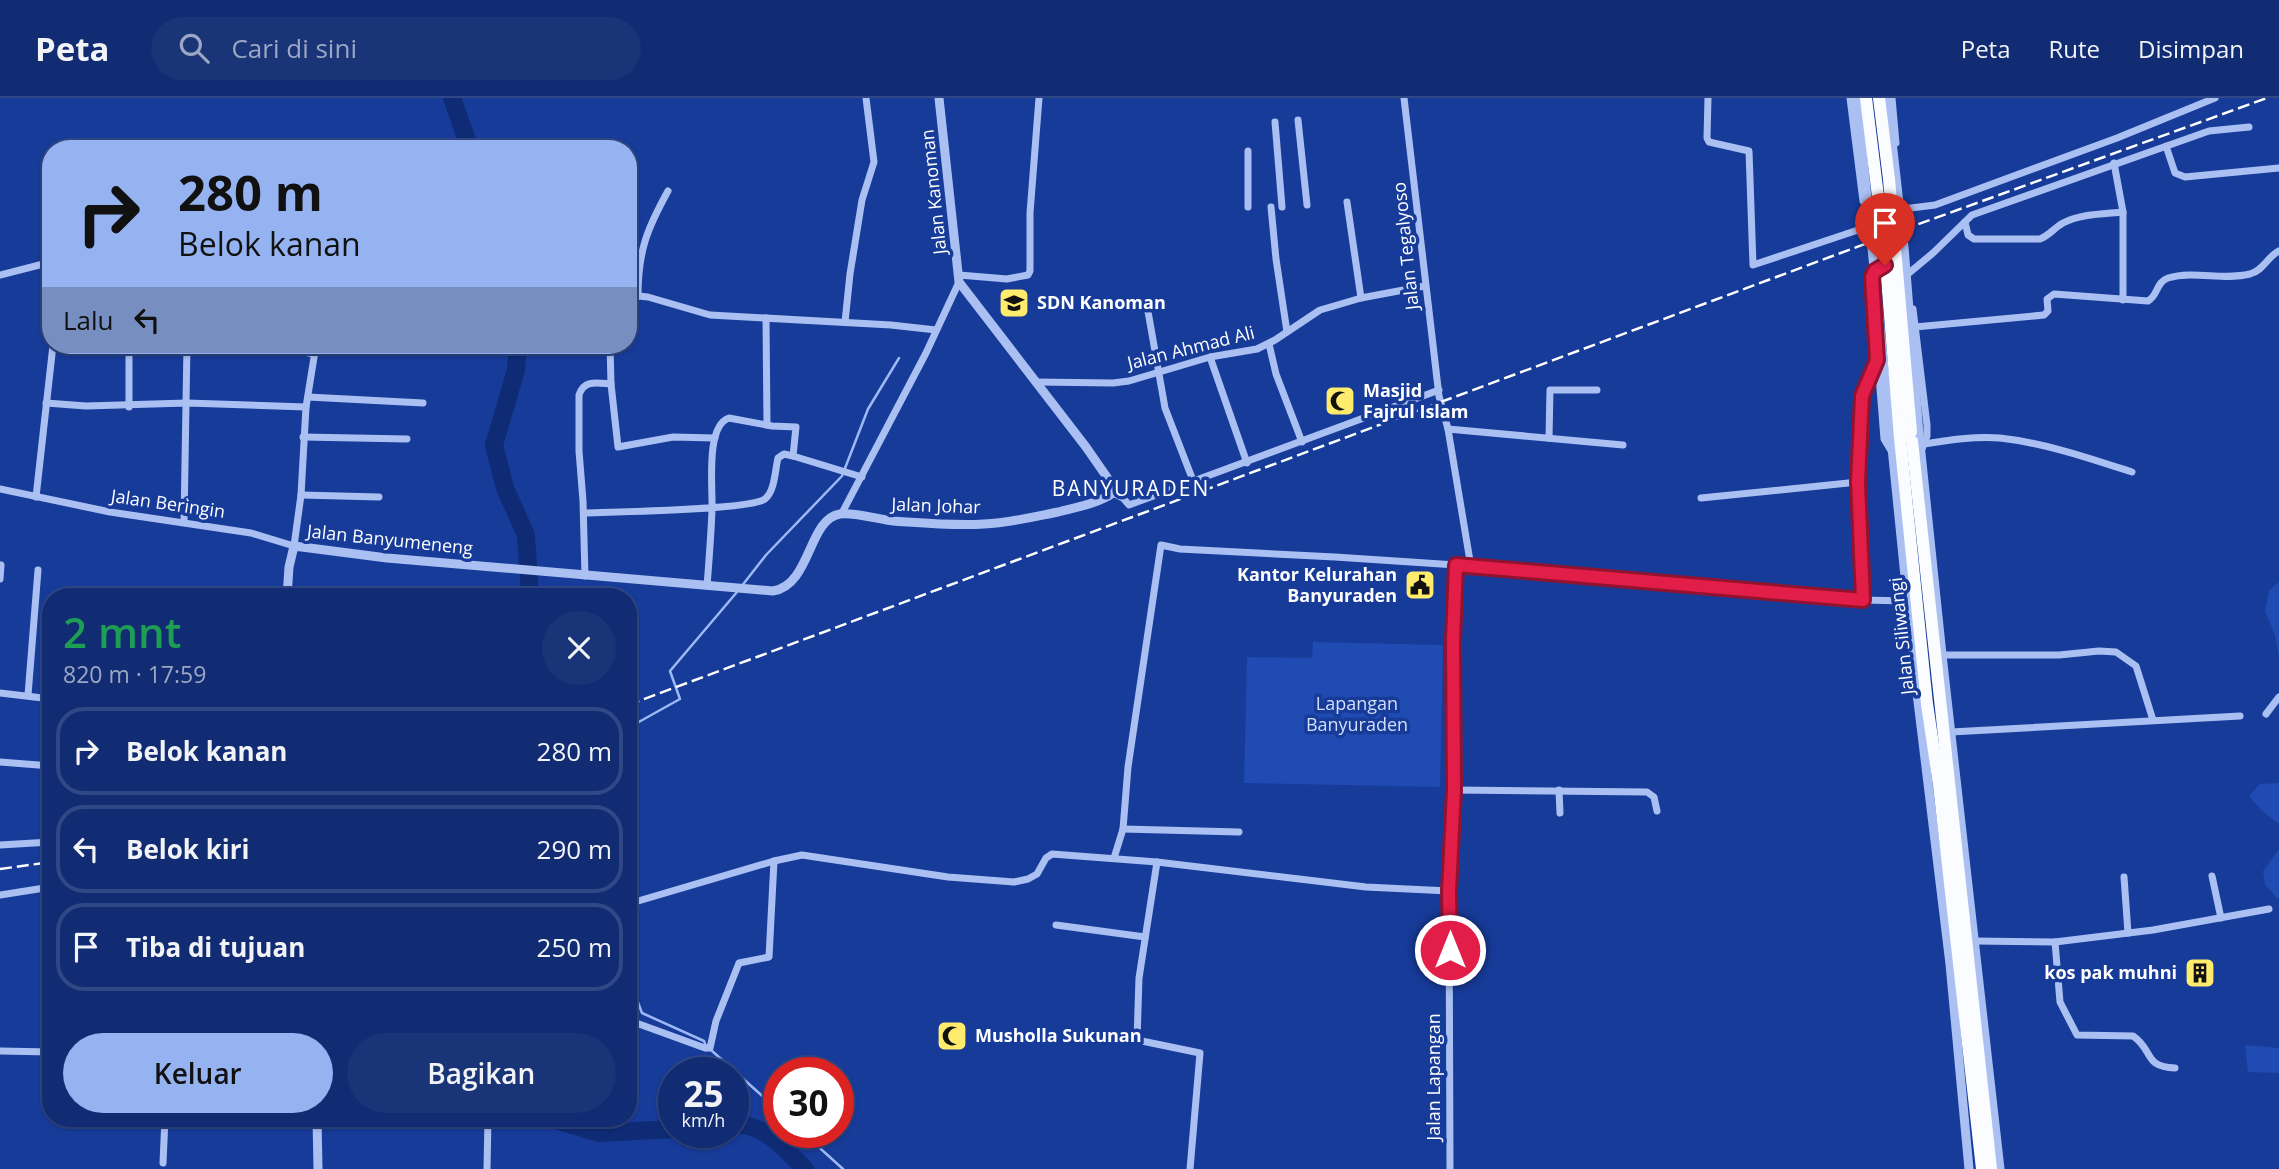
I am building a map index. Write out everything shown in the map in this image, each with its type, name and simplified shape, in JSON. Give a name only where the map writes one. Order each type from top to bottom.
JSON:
[{"type":"highway","name":"Jalan Siliwangi","points":[[1866,98],[1905,436],[1955,806],[1961,865],[1954,883],[1982,1169]]},
{"type":"highway","name":"Jalan Siliwangi","points":[[1879,98],[1889,179],[1905,436],[1926,690],[1991,1169]]},
{"type":"street","points":[[845,322],[863,200],[874,162],[866,98]]},
{"type":"street","name":"Jalan Kanoman","points":[[939,98],[959,279]]},
{"type":"street","points":[[959,279],[1017,279],[1028,275],[1030,271],[1030,213],[1039,98]]},
{"type":"street","name":"Jalan Tegalyoso","points":[[1405,98],[1438,390],[1448,429],[1471,567]]},
{"type":"street","points":[[1708,98],[1709,142],[1714,145],[1746,148],[1749,151],[1753,265],[1867,227],[1903,209],[1935,205],[2118,138],[2215,98]]},
{"type":"street","points":[[1850,98],[1867,227]]},
{"type":"street","points":[[1857,98],[1905,436],[1922,448]]},
{"type":"street","points":[[1886,98],[1904,247],[1905,436],[1894,454]]},
{"type":"street","points":[[1892,98],[1903,209]]},
{"type":"street","points":[[1297,120],[1307,205]]},
{"type":"street","points":[[1275,122],[1282,207]]},
{"type":"street","points":[[1909,273],[1972,215],[2209,131],[2249,127]]},
{"type":"street","points":[[2166,146],[2175,173],[2185,177],[2279,168]]},
{"type":"street","points":[[1248,152],[1248,207]]},
{"type":"street","points":[[2114,163],[2123,212],[2123,300]]},
{"type":"street","points":[[668,191],[648,227],[641,253],[638,296],[710,315],[936,330]]},
{"type":"street","points":[[1347,202],[1361,298]]},
{"type":"street","points":[[1271,207],[1287,332]]},
{"type":"street","points":[[1965,222],[1968,235],[1974,239],[2040,239],[2065,222],[2123,212]]},
{"type":"street","points":[[1915,327],[2044,315],[2048,311],[2048,299],[2054,294],[2148,301],[2166,278],[2191,274],[2220,277],[2249,274],[2260,269],[2269,257],[2279,251]]},
{"type":"street","points":[[0,275],[42,264]]},
{"type":"street","points":[[1955,806],[1951,732],[1922,448],[1927,425],[1909,273],[1903,266],[1888,264],[1877,270],[1872,277],[1884,439],[1894,454],[1907,601],[1950,964],[1969,1169]]},
{"type":"street","points":[[611,384],[587,384],[582,387],[579,395],[585,576],[769,591],[789,586],[824,525],[842,513],[862,477],[926,353],[959,279]]},
{"type":"street","points":[[959,279],[1086,447],[1111,483],[1113,493],[1129,505],[1438,390]]},
{"type":"street","name":"Jalan Ahmad Ali","points":[[1036,382],[1113,383],[1210,357],[1256,349],[1269,344],[1320,310],[1361,298],[1425,286]]},
{"type":"street","points":[[1146,300],[1157,373],[1173,432],[1194,483]]},
{"type":"street","points":[[766,318],[767,425]]},
{"type":"street","points":[[1269,344],[1276,374],[1302,442]]},
{"type":"street","points":[[36,497],[53,354]]},
{"type":"street","points":[[129,354],[129,407]]},
{"type":"street","points":[[184,522],[187,354]]},
{"type":"street","points":[[294,546],[301,495],[306,407],[314,354]]},
{"type":"street","points":[[610,354],[618,447],[673,437],[715,438]]},
{"type":"street","points":[[1210,357],[1247,463]]},
{"type":"street","points":[[1863,600],[1858,482],[1862,396],[1877,360]]},
{"type":"street","points":[[1549,438],[1550,390],[1597,390]]},
{"type":"street","points":[[308,397],[424,403]]},
{"type":"street","points":[[46,403],[129,407],[187,403],[306,407]]},
{"type":"street","points":[[708,586],[711,478],[715,438],[721,424],[727,418],[796,427],[793,456]]},
{"type":"street","points":[[1448,429],[1623,445]]},
{"type":"street","points":[[303,437],[407,439]]},
{"type":"street","points":[[1922,448],[1956,439],[1999,438],[2072,453],[2132,472]]},
{"type":"street","points":[[584,513],[712,507],[761,501],[769,495],[778,458],[784,454],[862,477]]},
{"type":"street","points":[[1701,498],[1858,482]]},
{"type":"street","name":"Jalan Beringin","points":[[0,489],[110,512],[258,534],[294,546]]},
{"type":"street","name":"Jalan Johar","points":[[842,513],[873,519],[982,525],[1013,522],[1083,506],[1113,493]]},
{"type":"street","points":[[301,495],[379,496]]},
{"type":"street","points":[[1114,858],[1123,829],[1128,767],[1161,545],[1180,549],[1320,554],[1863,600],[1907,601]]},
{"type":"street","name":"Jalan Banyumeneng","points":[[288,588],[294,546],[387,558],[585,576]]},
{"type":"street","points":[[0,579],[1,565]]},
{"type":"street","name":"Jalan Lapangan","points":[[1450,1169],[1449,891],[1454,790],[1453,665],[1456,565]]},
{"type":"street","points":[[27,695],[38,570]]},
{"type":"street","points":[[1942,655],[2116,652],[2136,666],[2153,720]]},
{"type":"street","points":[[0,693],[42,698]]},
{"type":"street","points":[[2266,714],[2279,696]]},
{"type":"street","points":[[1951,732],[2240,716]]},
{"type":"street","points":[[0,762],[42,765]]},
{"type":"street","points":[[1454,790],[1647,792],[1654,797],[1657,811]]},
{"type":"street","points":[[1559,790],[1560,813]]},
{"type":"street","points":[[1123,829],[1239,832]]},
{"type":"street","points":[[0,845],[42,843]]},
{"type":"street","points":[[637,901],[774,860],[809,854],[948,877],[1014,881],[1028,879],[1037,874],[1048,855],[1157,862],[1366,887],[1449,891]]},
{"type":"street","points":[[637,1023],[709,1048],[716,1021],[739,962],[769,957],[774,860]]},
{"type":"street","points":[[1157,862],[1139,978],[1137,1040],[1200,1054],[1190,1169]]},
{"type":"street","points":[[1961,865],[1975,941],[2000,1169]]},
{"type":"street","points":[[2212,876],[2221,918]]},
{"type":"street","points":[[2124,877],[2128,933]]},
{"type":"street","points":[[0,895],[42,888]]},
{"type":"street","points":[[1975,941],[2055,942],[2128,933],[2269,909]]},
{"type":"street","points":[[1056,925],[1145,937]]},
{"type":"street","points":[[2055,942],[2060,1002],[2077,1035],[2133,1036],[2140,1041],[2155,1064],[2175,1068]]},
{"type":"street","points":[[0,1051],[42,1052]]},
{"type":"street","points":[[163,1163],[165,1127]]},
{"type":"street","points":[[317,1127],[318,1169]]},
{"type":"street","points":[[487,1169],[488,1127]]},
{"type":"green space","points":[[2279,582],[2279,657],[2275,635],[2265,612],[2269,590]]},
{"type":"green space","name":"Lapangan Banyuraden","points":[[1313,642],[1443,645],[1440,787],[1244,783],[1247,657],[1312,658]]},
{"type":"green space","points":[[2279,783],[2279,824],[2249,796],[2260,784]]},
{"type":"green space","points":[[2279,849],[2277,898],[2265,885],[2263,871]]},
{"type":"green space","points":[[2245,1045],[2279,1048],[2279,1073],[2248,1072]]},
{"type":"waterway","points":[[452,98],[467,140]]},
{"type":"waterway","points":[[517,354],[516,370],[494,445],[505,488],[526,535],[529,588]]},
{"type":"waterway","points":[[741,587],[766,555],[842,476],[868,409],[899,358]]},
{"type":"waterway","points":[[637,723],[680,699],[670,671],[737,592]]},
{"type":"waterway","points":[[637,1000],[642,1013],[704,1041],[706,1046]]},
{"type":"waterway","points":[[711,1050],[763,1097]]},
{"type":"waterway","points":[[749,1126],[773,1138],[805,1169]]},
{"type":"waterway","points":[[578,1127],[598,1133],[658,1130]]},
{"type":"waterway","points":[[820,1148],[843,1169]]},
{"type":"railway","points":[[637,702],[1905,229],[2267,98]]},
{"type":"railway","points":[[0,869],[42,863]]},
{"type":"place","name":"SDN Kanoman","points":[[1014,303]]},
{"type":"place","name":"Masjid Fajrul Islam","points":[[1340,401]]},
{"type":"place","name":"Kantor Kelurahan Banyuraden","points":[[1420,585]]},
{"type":"place","name":"kos pak muhni","points":[[2200,973]]},
{"type":"place","name":"Musholla Sukunan","points":[[952,1036]]},
{"type":"district","name":"BANYURADEN","points":[[1131,489]]},
{"type":"route","points":[[1450,950],[1456,565],[1863,600],[1858,482],[1860,413],[1862,396],[1877,360],[1872,277],[1875,271],[1885,265]]}]
